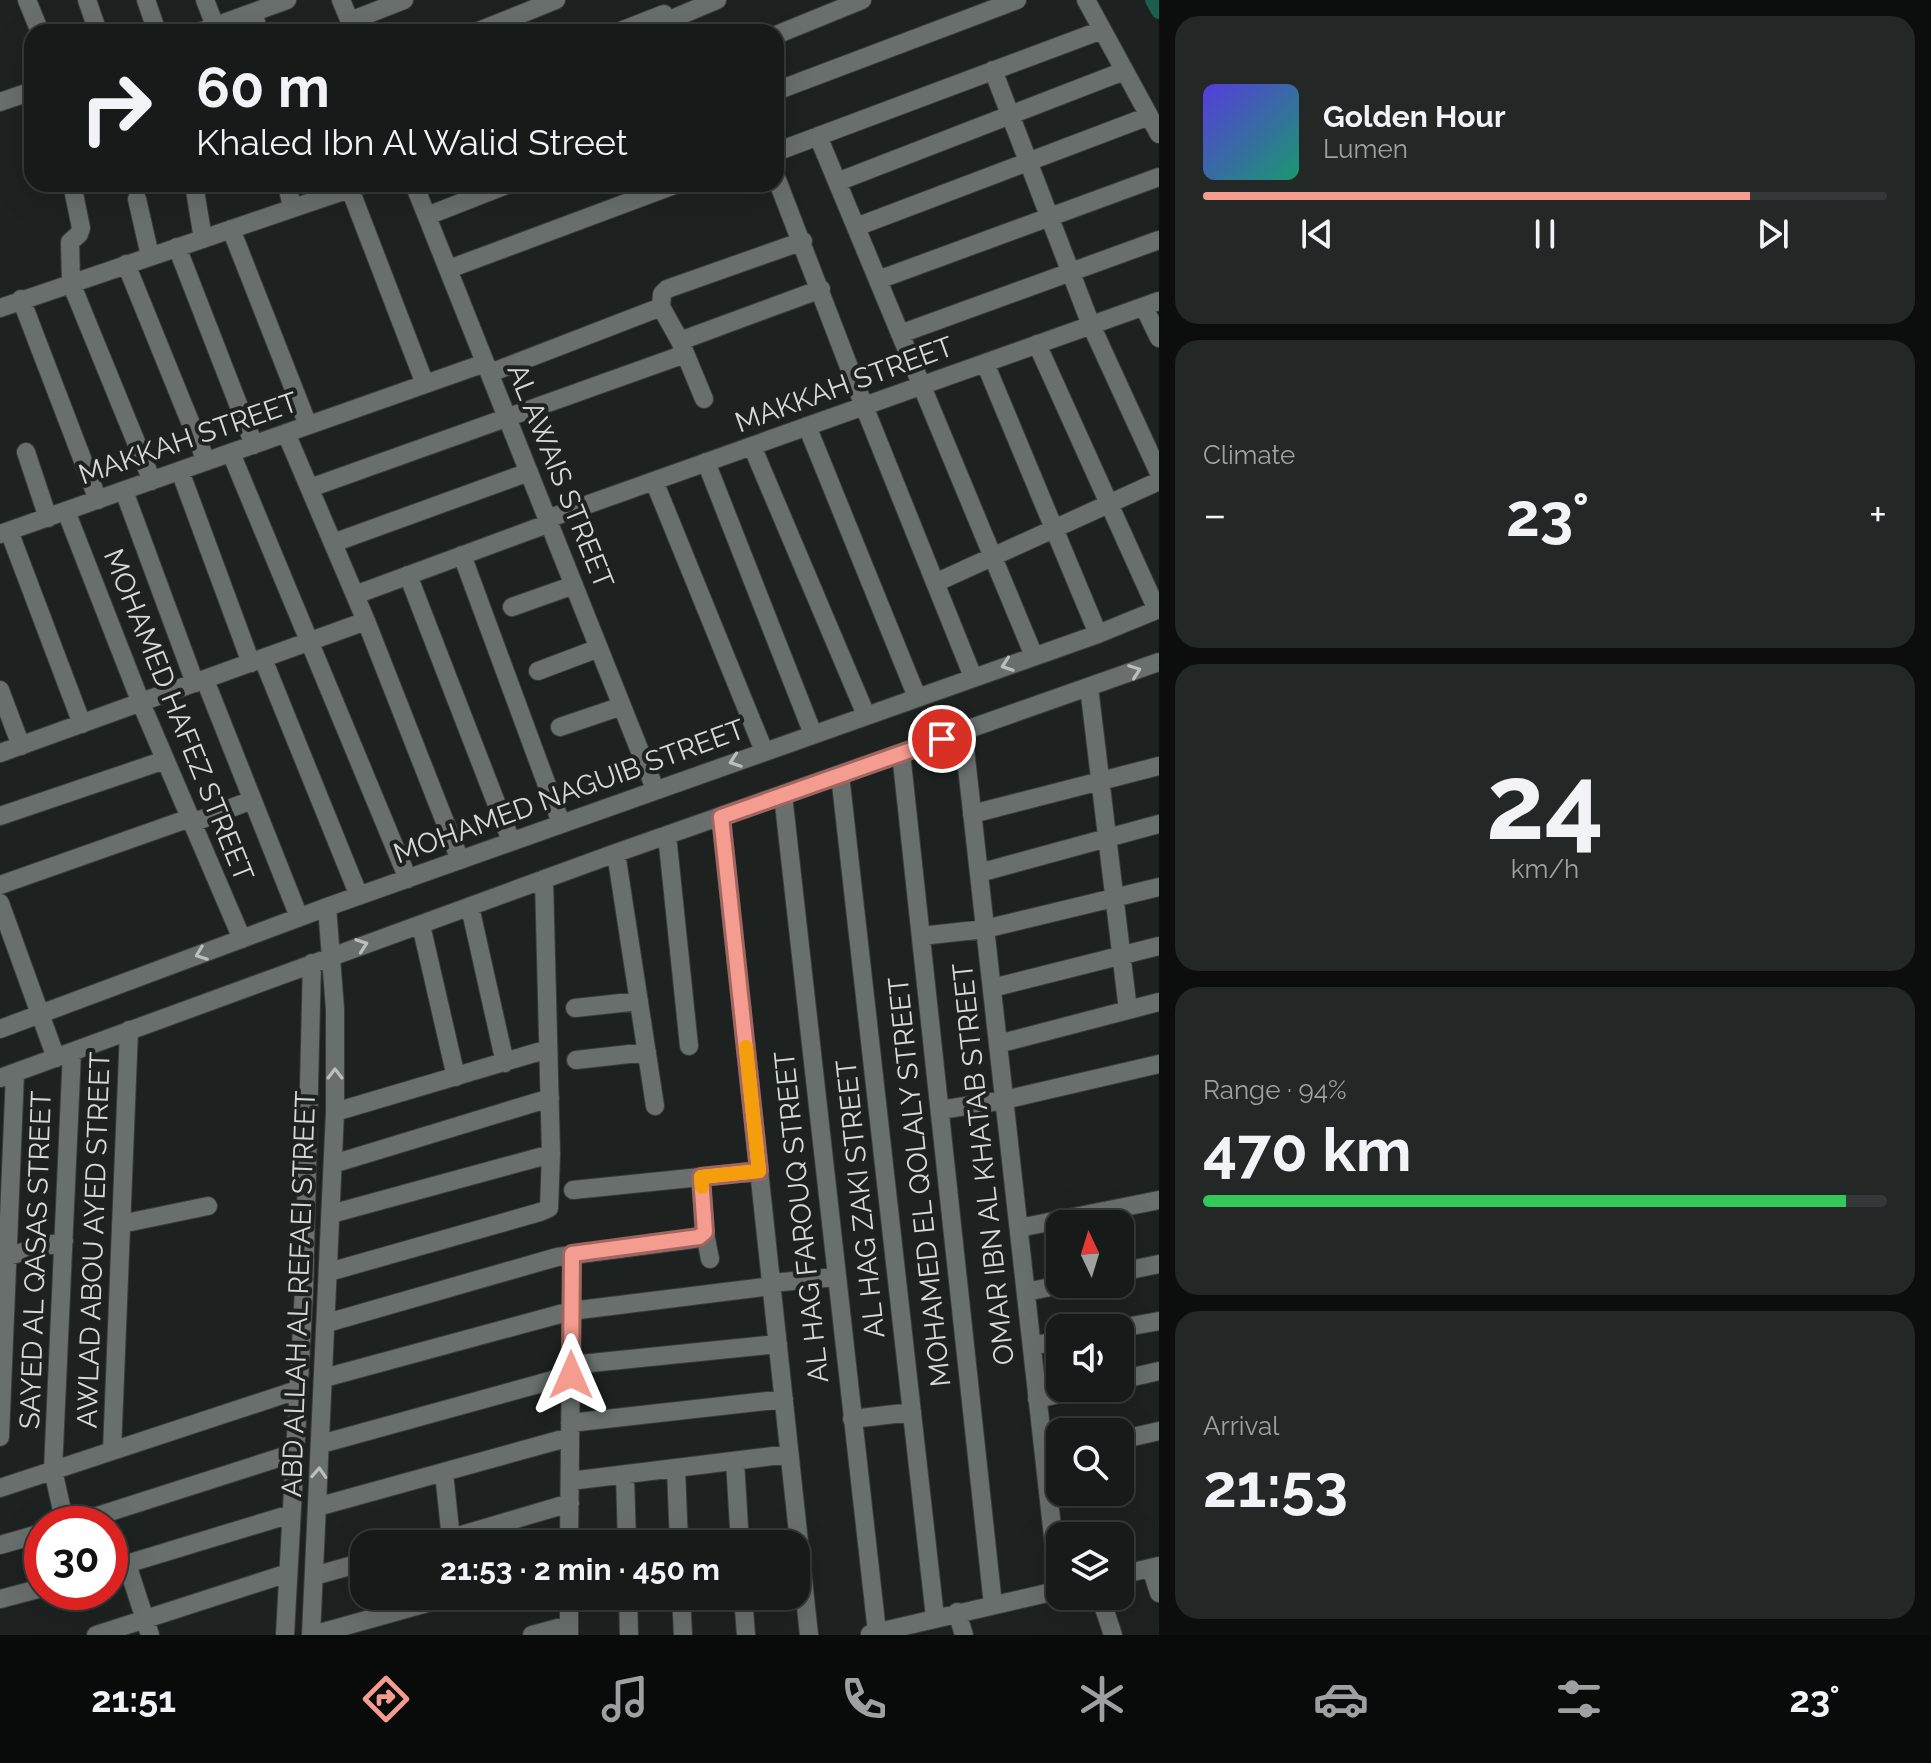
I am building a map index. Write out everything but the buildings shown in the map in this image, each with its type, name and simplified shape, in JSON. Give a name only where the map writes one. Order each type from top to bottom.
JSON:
[{"type":"street","points":[[27,0],[37,24]]},
{"type":"street","points":[[87,0],[95,24]]},
{"type":"street","points":[[146,0],[154,24]]},
{"type":"street","points":[[205,0],[207,24]]},
{"type":"street","points":[[341,0],[351,24]]},
{"type":"street","points":[[356,24],[404,0]]},
{"type":"street","points":[[496,24],[556,0]]},
{"type":"street","points":[[643,24],[717,0]]},
{"type":"street","points":[[784,32],[862,0]]},
{"type":"street","points":[[784,88],[1017,0]]},
{"type":"street","points":[[1086,0],[1159,134]]},
{"type":"street","points":[[220,24],[270,4]]},
{"type":"street","points":[[261,24],[270,4]]},
{"type":"street","points":[[784,149],[1102,30]]},
{"type":"street","points":[[993,70],[1091,325],[1159,473]]},
{"type":"street","points":[[837,182],[1124,71]]},
{"type":"street","points":[[0,102],[24,94]]},
{"type":"street","points":[[856,227],[1149,116]]},
{"type":"street","points":[[818,136],[1034,656]]},
{"type":"street","points":[[878,280],[1159,177]]},
{"type":"street","points":[[74,192],[81,231],[70,242],[71,283],[152,481]]},
{"type":"street","points":[[195,192],[203,239]]},
{"type":"street","points":[[289,192],[292,208]]},
{"type":"street","points":[[0,308],[339,192]]},
{"type":"street","points":[[359,192],[425,384]]},
{"type":"street","name":"AL AWAIS STREET","points":[[417,192],[655,789]]},
{"type":"street","points":[[427,216],[488,192]]},
{"type":"street","points":[[449,269],[656,192]]},
{"type":"street","points":[[782,192],[973,677]]},
{"type":"street","points":[[137,199],[150,256]]},
{"type":"street","points":[[231,229],[308,425]]},
{"type":"street","points":[[900,334],[1159,240]]},
{"type":"street","points":[[704,399],[661,307],[662,294],[667,289],[803,241]]},
{"type":"street","points":[[177,247],[254,445]]},
{"type":"street","points":[[126,264],[206,461]]},
{"type":"street","points":[[310,488],[508,418],[821,289]]},
{"type":"street","points":[[21,299],[98,500]]},
{"type":"street","points":[[1151,304],[1159,338]]},
{"type":"street","name":"MAKKAH STREET","points":[[355,595],[654,481],[1151,304]]},
{"type":"street","name":"MAKKAH STREET","points":[[4,533],[425,384],[488,368],[661,307]]},
{"type":"street","points":[[1037,344],[1158,610]]},
{"type":"street","points":[[985,363],[1098,634]]},
{"type":"street","points":[[807,426],[917,697]]},
{"type":"street","points":[[286,433],[366,621],[460,860]]},
{"type":"street","points":[[752,446],[866,715]]},
{"type":"street","points":[[26,452],[48,518]]},
{"type":"street","points":[[231,453],[408,879]]},
{"type":"street","points":[[706,462],[813,734]]},
{"type":"street","points":[[180,471],[257,661],[359,896]]},
{"type":"street","points":[[333,543],[529,472]]},
{"type":"street","points":[[654,481],[764,751]]},
{"type":"street","points":[[935,583],[1159,481]]},
{"type":"street","points":[[124,491],[299,917]]},
{"type":"street","name":"MOHAMED HAFEZ STREET","points":[[66,511],[141,703],[242,939]]},
{"type":"street","points":[[4,533],[82,724]]},
{"type":"street","points":[[462,555],[561,823]]},
{"type":"street","points":[[408,575],[511,841]]},
{"type":"street","points":[[512,607],[574,585]]},
{"type":"street","name":"MOHAMED NAGUIB STREET","points":[[0,1029],[299,917],[1098,634],[1158,610]]},
{"type":"street","points":[[0,753],[366,621]]},
{"type":"street","points":[[538,671],[599,648]]},
{"type":"street","points":[[0,1437],[7,1076],[616,853],[1159,662]]},
{"type":"street","points":[[1089,687],[1128,1010]]},
{"type":"street","points":[[0,690],[21,746]]},
{"type":"street","points":[[560,727],[622,706]]},
{"type":"street","name":"OMAR IBN AL KHATAB STREET","points":[[963,731],[1037,1399],[1046,1432]]},
{"type":"street","name":"MOHAMED EL QOLALY STREET","points":[[901,753],[993,1605]]},
{"type":"street","points":[[0,816],[165,760]]},
{"type":"street","points":[[972,814],[1159,766]]},
{"type":"street","name":"AL HAG ZAKI STREET","points":[[840,775],[935,1617]]},
{"type":"street","name":"AL HAG FAROUQ STREET","points":[[783,795],[875,1634]]},
{"type":"street","points":[[0,885],[252,800]]},
{"type":"street","points":[[721,817],[809,1635]]},
{"type":"street","points":[[979,873],[1159,824]]},
{"type":"street","points":[[667,835],[689,1046]]},
{"type":"street","points":[[616,853],[655,1106]]},
{"type":"street","points":[[329,1272],[549,1208],[551,1154],[544,879]]},
{"type":"street","points":[[921,936],[985,929],[1159,887]]},
{"type":"street","points":[[0,903],[40,1014],[64,1055]]},
{"type":"street","name":"ABD ALLAH AL REFAEI STREET","points":[[312,1635],[335,1112],[333,956],[327,907]]},
{"type":"street","points":[[470,907],[505,1063]]},
{"type":"street","points":[[421,925],[456,1077]]},
{"type":"street","points":[[992,988],[1159,946]]},
{"type":"street","name":"ABD ALLAH AL REFAEI STREET","points":[[285,1635],[305,1276],[312,963]]},
{"type":"street","points":[[575,1008],[639,1001]]},
{"type":"street","points":[[998,1044],[1159,1002]]},
{"type":"street","name":"AWLAD ABOU AYED STREET","points":[[112,1451],[129,1030]]},
{"type":"street","points":[[335,1112],[548,1049]]},
{"type":"street","points":[[576,1060],[647,1052]]},
{"type":"street","name":"SAYED AL QASAS STREET","points":[[61,1506],[53,1470],[64,1241],[64,1055]]},
{"type":"street","points":[[940,1110],[1004,1100],[1159,1064]]},
{"type":"street","points":[[333,1164],[550,1098]]},
{"type":"street","points":[[331,1214],[551,1154]]},
{"type":"street","points":[[573,1190],[759,1171]]},
{"type":"street","points":[[701,1177],[710,1259]]},
{"type":"street","points":[[1019,1228],[1159,1200]]},
{"type":"street","points":[[121,1224],[208,1206]]},
{"type":"street","points":[[327,1323],[572,1254],[694,1239],[705,1232]]},
{"type":"street","points":[[4,1257],[64,1241]]},
{"type":"street","points":[[569,1530],[572,1254]]},
{"type":"street","points":[[1134,1269],[1159,1264]]},
{"type":"street","points":[[324,1378],[571,1311],[836,1277]]},
{"type":"street","points":[[1026,1292],[1046,1288]]},
{"type":"street","points":[[1134,1325],[1159,1321]]},
{"type":"street","points":[[1032,1346],[1046,1343]]},
{"type":"street","points":[[321,1444],[571,1370],[778,1344]]},
{"type":"street","points":[[1134,1377],[1159,1371]]},
{"type":"street","points":[[0,1488],[297,1390]]},
{"type":"street","points":[[1037,1399],[1046,1397]]},
{"type":"street","points":[[317,1507],[444,1473],[570,1430],[784,1399]]},
{"type":"street","points":[[852,1419],[912,1412]]},
{"type":"street","points":[[1134,1437],[1159,1431]]},
{"type":"street","points":[[128,1506],[294,1453]]},
{"type":"street","points":[[570,1481],[789,1454]]},
{"type":"street","points":[[735,1461],[739,1530]]},
{"type":"street","points":[[676,1468],[678,1530]]},
{"type":"street","points":[[444,1473],[450,1530]]},
{"type":"street","points":[[625,1474],[627,1530]]},
{"type":"street","points":[[481,1530],[570,1503]]},
{"type":"street","points":[[128,1563],[291,1514]]},
{"type":"street","points":[[0,1545],[24,1538]]},
{"type":"street","points":[[314,1576],[350,1566]]},
{"type":"street","points":[[1134,1572],[1155,1567],[1159,1593]]},
{"type":"street","points":[[96,1635],[147,1628],[288,1573]]},
{"type":"street","points":[[128,1586],[147,1628]]},
{"type":"street","points":[[0,1599],[24,1593]]},
{"type":"street","points":[[875,1634],[935,1617],[1046,1593]]},
{"type":"street","points":[[312,1635],[402,1610]]},
{"type":"street","points":[[628,1610],[629,1635]]},
{"type":"street","points":[[682,1610],[683,1635]]},
{"type":"street","points":[[744,1610],[746,1635]]},
{"type":"street","points":[[1105,1610],[1113,1635]]},
{"type":"street","points":[[957,1612],[964,1635]]},
{"type":"street","points":[[532,1635],[569,1630]]},
{"type":"waterway","points":[[1153,0],[1159,11]]},
{"type":"slow traffic","points":[[702,1187],[701,1177],[759,1171],[746,1047]]},
{"type":"route","points":[[571,1375],[572,1254],[699,1237],[705,1232],[701,1177],[759,1171],[721,817],[942,739]]}]
